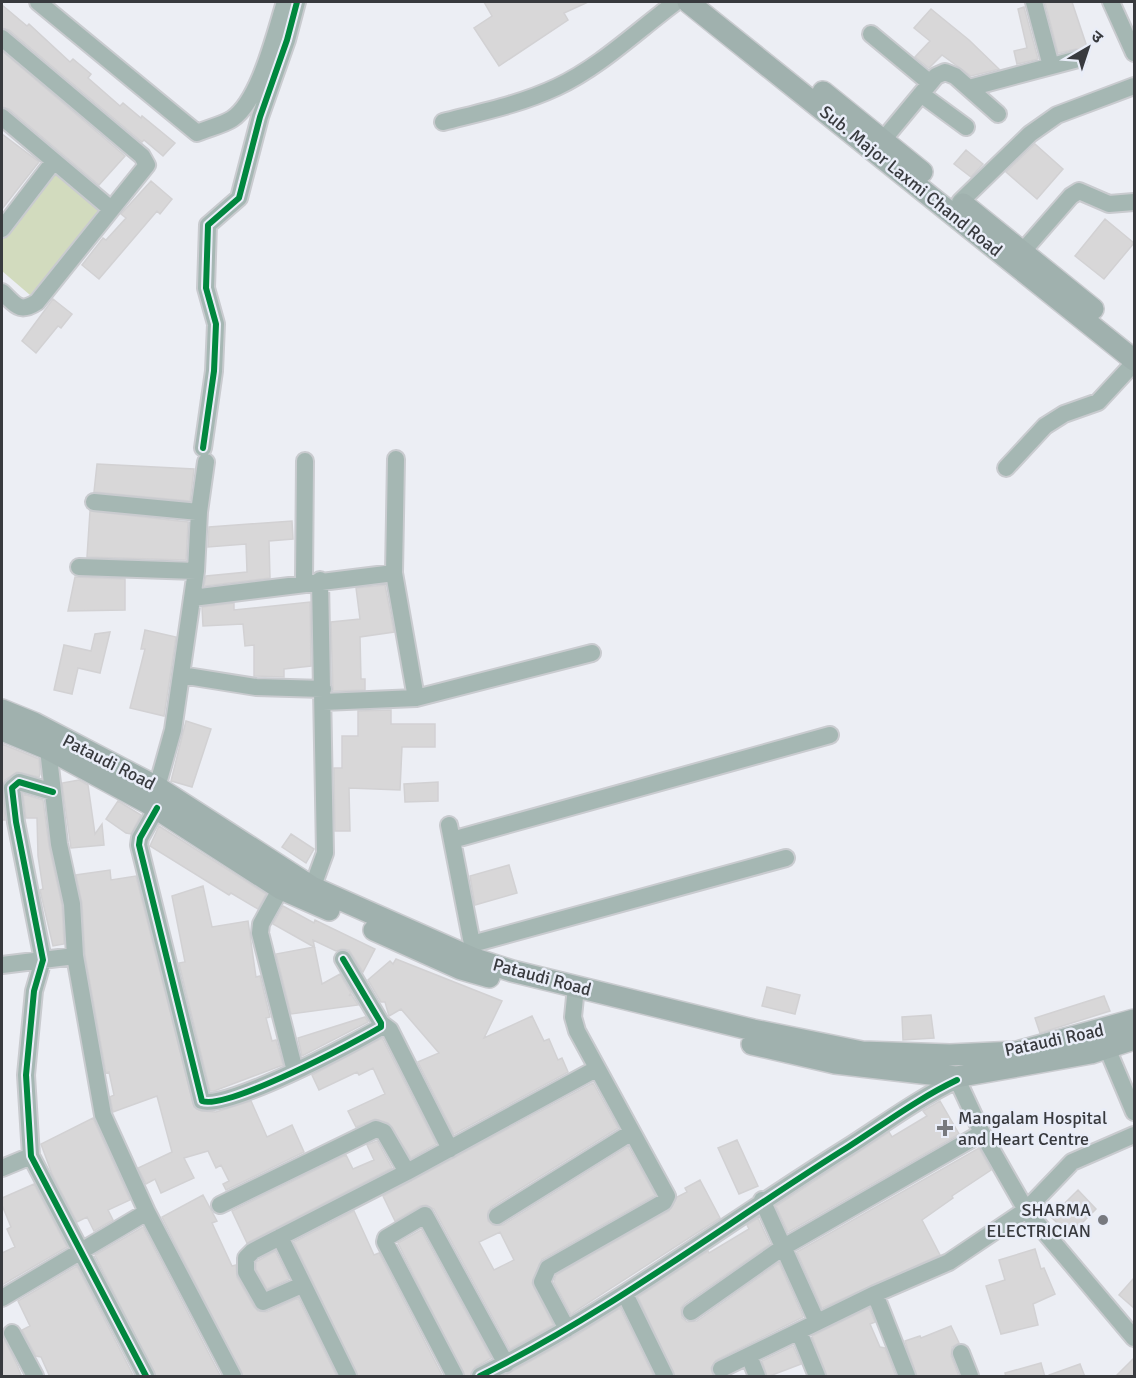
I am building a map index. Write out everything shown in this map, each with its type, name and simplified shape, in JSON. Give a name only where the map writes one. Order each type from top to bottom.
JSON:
[{"type":"main road","name":"Sub. Major Laxmi Chand Road","points":[[688,2],[1018,257],[1134,343]]},
{"type":"main road","name":"Sub. Major Laxmi Chand Road","points":[[710,2],[960,202],[1134,361]]},
{"type":"main road","name":"Pataudi Road","points":[[2,710],[33,723],[153,799]]},
{"type":"main road","points":[[2,730],[48,749],[153,799],[310,894],[474,958],[575,994],[835,1063],[956,1078],[1091,1053],[1134,1039]]},
{"type":"main road","name":"Pataudi Road","points":[[575,994],[862,1052],[950,1054],[1017,1052],[1134,1020]]},
{"type":"street","points":[[38,2],[197,133],[232,119],[243,106],[262,76],[285,2]]},
{"type":"street","points":[[297,2],[287,40],[260,117],[239,198],[208,225],[206,288],[216,324],[214,371],[199,512],[196,572],[173,730],[139,845],[182,1014],[200,1096],[207,1103],[221,1101],[295,1071],[382,1024]]},
{"type":"street","points":[[443,122],[517,103],[558,86],[588,69],[676,2]]},
{"type":"street","points":[[1034,2],[1051,66]]},
{"type":"street","points":[[1111,2],[1134,53]]},
{"type":"street","points":[[871,34],[966,126]]},
{"type":"street","points":[[2,38],[145,160],[147,165],[37,302],[28,308],[20,308],[2,292]]},
{"type":"street","points":[[969,88],[1078,59]]},
{"type":"street","points":[[883,140],[925,88],[940,74],[950,72],[998,114]]},
{"type":"street","points":[[960,202],[1030,134],[1057,116],[1134,86]]},
{"type":"street","points":[[2,117],[111,209]]},
{"type":"street","points":[[2,229],[54,161]]},
{"type":"street","points":[[1018,257],[1071,196],[1079,191],[1109,204],[1134,202]]},
{"type":"street","points":[[1006,468],[1045,426],[1064,414],[1098,402],[1134,361]]},
{"type":"street","points":[[396,459],[394,573],[416,698]]},
{"type":"street","points":[[306,461],[312,582],[323,696],[325,854],[310,894]]},
{"type":"street","points":[[94,502],[199,512]]},
{"type":"street","points":[[80,567],[196,572]]},
{"type":"street","points":[[192,598],[394,573]]},
{"type":"street","points":[[181,675],[323,696],[416,698],[592,652]]},
{"type":"street","points":[[786,858],[474,958],[450,833],[830,735]]},
{"type":"street","points":[[48,749],[59,844],[72,904],[75,956],[103,1115],[147,1212],[233,1377]]},
{"type":"street","points":[[53,792],[19,782],[12,788],[16,822],[43,960],[34,992],[26,1075],[31,1156],[146,1377]]},
{"type":"street","points":[[286,881],[261,924],[260,933],[295,1071]]},
{"type":"street","points":[[2,965],[75,956]]},
{"type":"street","points":[[343,959],[382,1024],[390,1030],[450,1149]]},
{"type":"street","points":[[567,1329],[542,1282],[548,1268],[667,1198],[667,1194],[596,1070],[577,1031],[575,994]]},
{"type":"street","points":[[1107,1048],[1134,1112]]},
{"type":"street","points":[[302,1285],[262,1302],[246,1272],[246,1258],[253,1251],[407,1172],[596,1070]]},
{"type":"street","points":[[480,1377],[625,1294],[762,1200],[956,1078],[982,1133],[1026,1210],[1134,1338]]},
{"type":"street","points":[[220,1205],[376,1129],[384,1132],[407,1172]]},
{"type":"street","points":[[497,1216],[632,1132]]},
{"type":"street","points":[[691,1312],[782,1248],[982,1133]]},
{"type":"street","points":[[721,1369],[875,1294],[949,1262],[1026,1210],[1072,1162],[1134,1135]]},
{"type":"street","points":[[2,1168],[31,1156]]},
{"type":"street","points":[[762,1200],[817,1322]]},
{"type":"street","points":[[2,1298],[82,1253],[147,1212]]},
{"type":"street","points":[[455,1377],[385,1242],[386,1238],[424,1215],[429,1218],[506,1364]]},
{"type":"street","points":[[280,1237],[348,1377]]},
{"type":"street","points":[[625,1294],[665,1377]]},
{"type":"street","points":[[875,1294],[907,1377]]},
{"type":"street","points":[[799,1332],[817,1377]]},
{"type":"street","points":[[12,1333],[35,1377]]},
{"type":"street","points":[[961,1353],[970,1377]]},
{"type":"street","points":[[749,1356],[757,1377]]},
{"type":"green space","points":[[57,171],[102,210],[30,295],[2,271],[2,236]]},
{"type":"building","points":[[484,2],[588,2],[564,13],[568,20],[499,66],[474,28],[492,16]]},
{"type":"building","points":[[1045,2],[1072,2],[1088,50],[1076,49],[1058,53]]},
{"type":"building","points":[[2,5],[27,26],[29,24],[70,62],[73,59],[91,74],[88,78],[120,106],[123,103],[175,143],[163,156],[144,140],[142,142],[9,30],[2,28]]},
{"type":"building","points":[[1024,7],[1038,59],[1017,64],[1014,51],[1027,48],[1018,9]]},
{"type":"building","points":[[931,9],[969,40],[999,69],[971,76],[942,55],[929,68],[915,57],[930,41],[914,28]]},
{"type":"building","points":[[2,51],[125,156],[99,185],[9,109],[2,107]]},
{"type":"building","points":[[2,134],[39,162],[2,209]]},
{"type":"building","points":[[1035,144],[1063,169],[1037,199],[1006,172]]},
{"type":"building","points":[[966,150],[983,164],[971,177],[954,164]]},
{"type":"building","points":[[151,181],[172,199],[160,214],[157,211],[99,279],[82,265],[103,238],[106,240],[126,218],[121,214]]},
{"type":"building","points":[[1105,219],[1134,243],[1104,279],[1075,256]]},
{"type":"building","points":[[53,299],[72,314],[61,328],[58,326],[36,353],[22,341]]},
{"type":"building","points":[[97,464],[194,469],[190,501],[94,492]]},
{"type":"building","points":[[90,511],[188,522],[186,560],[87,557]]},
{"type":"building","points":[[292,521],[293,539],[269,541],[270,578],[204,586],[206,576],[247,572],[246,544],[208,547],[209,527]]},
{"type":"building","points":[[75,577],[125,579],[125,610],[68,611]]},
{"type":"building","points":[[385,585],[394,632],[360,637],[361,679],[365,679],[365,690],[333,691],[331,622],[360,619],[356,588]]},
{"type":"building","points":[[310,602],[311,666],[284,669],[284,677],[254,676],[254,645],[245,646],[243,624],[203,626],[202,607],[234,603],[234,610]]},
{"type":"building","points":[[145,630],[176,637],[164,716],[130,708],[145,649],[141,649]]},
{"type":"building","points":[[110,632],[100,673],[78,668],[72,694],[54,690],[64,645],[91,651],[95,634]]},
{"type":"building","points":[[391,710],[391,724],[435,724],[435,747],[402,747],[400,790],[349,788],[350,831],[335,831],[334,768],[342,768],[342,736],[358,736],[358,711]]},
{"type":"building","points":[[186,721],[211,729],[192,787],[171,781]]},
{"type":"building","points":[[2,744],[39,759],[39,777],[17,772],[5,780],[2,789]]},
{"type":"building","points":[[79,780],[88,785],[95,834],[102,824],[104,845],[71,848],[62,783]]},
{"type":"building","points":[[438,782],[438,801],[405,802],[404,784]]},
{"type":"building","points":[[2,789],[5,820],[2,820]]},
{"type":"building","points":[[23,794],[43,800],[49,846],[62,905],[64,944],[53,946],[40,890],[43,889],[38,856],[37,818],[26,818]]},
{"type":"building","points":[[118,801],[141,815],[131,834],[106,819]]},
{"type":"building","points":[[159,826],[266,894],[258,909],[231,893],[229,895],[150,846]]},
{"type":"building","points":[[291,834],[314,849],[306,863],[282,847]]},
{"type":"building","points":[[509,865],[517,893],[475,905],[470,876]]},
{"type":"building","points":[[110,870],[111,880],[136,876],[194,1107],[201,1111],[216,1112],[251,1101],[267,1137],[292,1125],[304,1152],[226,1190],[223,1184],[229,1181],[221,1165],[216,1168],[208,1151],[184,1158],[194,1178],[161,1193],[155,1179],[146,1184],[138,1168],[172,1152],[157,1096],[113,1112],[110,1097],[114,1095],[109,1072],[106,1073],[85,955],[82,903],[76,875]]},
{"type":"building","points":[[203,886],[212,927],[248,921],[256,977],[260,976],[270,1017],[266,1018],[272,1041],[276,1040],[283,1065],[214,1091],[210,1091],[179,963],[185,962],[172,896]]},
{"type":"building","points":[[283,906],[314,923],[315,920],[375,949],[363,972],[349,950],[336,951],[313,940],[322,984],[340,974],[351,993],[349,996],[351,994],[358,1005],[291,1014],[276,954],[314,947],[273,924]]},
{"type":"building","points":[[396,959],[502,1001],[484,1038],[532,1016],[544,1041],[549,1039],[558,1060],[562,1058],[568,1072],[454,1134],[418,1062],[439,1053],[401,1009],[389,1016],[385,1002],[381,1002],[368,980],[390,961],[393,964]]},
{"type":"building","points":[[767,987],[800,995],[795,1014],[762,1006]]},
{"type":"building","points":[[1104,996],[1110,1011],[1040,1033],[1035,1018]]},
{"type":"building","points":[[931,1015],[934,1038],[903,1040],[902,1017]]},
{"type":"building","points":[[365,1017],[368,1022],[302,1056],[298,1038]]},
{"type":"building","points":[[382,1038],[436,1144],[411,1158],[388,1123],[375,1119],[356,1127],[348,1111],[385,1094],[373,1068],[359,1075],[357,1072],[319,1090],[312,1075]]},
{"type":"building","points":[[593,1083],[618,1128],[491,1207],[488,1212],[488,1221],[493,1225],[503,1225],[628,1147],[655,1195],[542,1259],[532,1283],[553,1325],[510,1349],[434,1209],[426,1205],[420,1206],[395,1221],[383,1196]],"holes":[[[500,1232],[514,1260],[494,1270],[479,1242]]]},
{"type":"building","points":[[940,1101],[959,1134],[788,1232],[776,1206],[889,1132],[892,1137],[927,1116],[923,1111]]},
{"type":"building","points":[[93,1118],[130,1200],[108,1210],[113,1220],[94,1231],[87,1217],[77,1222],[52,1174],[41,1144]]},
{"type":"building","points":[[737,1140],[758,1186],[739,1194],[718,1148]]},
{"type":"building","points":[[377,1141],[392,1168],[247,1243],[232,1211],[346,1155],[353,1169],[374,1160],[367,1145]]},
{"type":"building","points":[[979,1148],[991,1170],[952,1196],[953,1198],[922,1220],[940,1255],[822,1308],[797,1252]]},
{"type":"building","points":[[700,1180],[720,1218],[571,1314],[554,1282],[556,1275],[669,1211],[677,1197],[687,1192],[685,1188]]},
{"type":"building","points":[[34,1184],[67,1247],[2,1285],[2,1253],[15,1247],[7,1229],[11,1227],[2,1205],[2,1198]]},
{"type":"building","points":[[1078,1190],[1096,1209],[1070,1235],[1051,1217]]},
{"type":"building","points":[[203,1195],[217,1221],[212,1223],[232,1266],[236,1265],[237,1277],[254,1307],[258,1311],[267,1312],[298,1298],[337,1377],[243,1377],[162,1217]]},
{"type":"building","points":[[354,1211],[374,1255],[379,1253],[443,1377],[358,1377],[294,1242]]},
{"type":"building","points":[[758,1218],[770,1244],[685,1303],[681,1308],[682,1318],[687,1322],[697,1321],[779,1263],[803,1317],[716,1360],[711,1368],[714,1377],[675,1377],[638,1297],[708,1251],[709,1253],[749,1229],[747,1225]]},
{"type":"building","points":[[143,1227],[221,1377],[156,1377],[95,1255]]},
{"type":"building","points":[[421,1230],[491,1358],[475,1367],[470,1377],[465,1377],[398,1243]]},
{"type":"building","points":[[1035,1249],[1041,1269],[1044,1268],[1055,1294],[1033,1304],[1038,1325],[1001,1334],[986,1286],[1005,1280],[999,1260]]},
{"type":"building","points":[[275,1251],[289,1279],[267,1289],[256,1269],[256,1262]]},
{"type":"building","points":[[77,1266],[134,1377],[50,1377],[41,1357],[36,1356],[22,1330],[30,1326],[18,1301]]},
{"type":"building","points":[[1134,1278],[1134,1308],[1119,1295]]},
{"type":"building","points":[[620,1308],[654,1377],[502,1377],[572,1338]]},
{"type":"building","points":[[869,1308],[875,1322],[870,1324],[880,1347],[885,1348],[896,1377],[827,1377],[812,1336]]},
{"type":"building","points":[[951,1326],[959,1343],[952,1347],[951,1356],[959,1377],[917,1377],[905,1341],[920,1336],[921,1338]]},
{"type":"building","points":[[4,1339],[17,1365],[22,1377],[2,1377]]},
{"type":"building","points":[[793,1346],[801,1364],[767,1377],[762,1361]]},
{"type":"building","points":[[1134,1358],[1134,1377],[1115,1377]]},
{"type":"building","points":[[1041,1363],[1045,1377],[1006,1377],[1005,1373]]},
{"type":"building","points":[[1080,1364],[1085,1377],[1049,1377],[1049,1375]]},
{"type":"cycle path","points":[[203,448],[214,371],[216,324],[206,288],[208,225],[239,198],[260,117],[287,40],[297,2]]},
{"type":"cycle path","points":[[53,792],[19,782],[12,788],[16,822],[43,960],[34,991],[26,1075],[31,1156],[146,1376]]},
{"type":"cycle path","points":[[157,808],[140,838],[139,845],[202,1101],[216,1101],[263,1086],[381,1027],[381,1023],[343,959]]},
{"type":"cycle path","points":[[480,1376],[575,1324],[902,1112],[957,1080]]},
{"type":"place","name":"Mangalam Hospital and Heart Centre","points":[[945,1128]]},
{"type":"place","name":"SHARMA ELECTRICIAN","points":[[1103,1220]]}]
